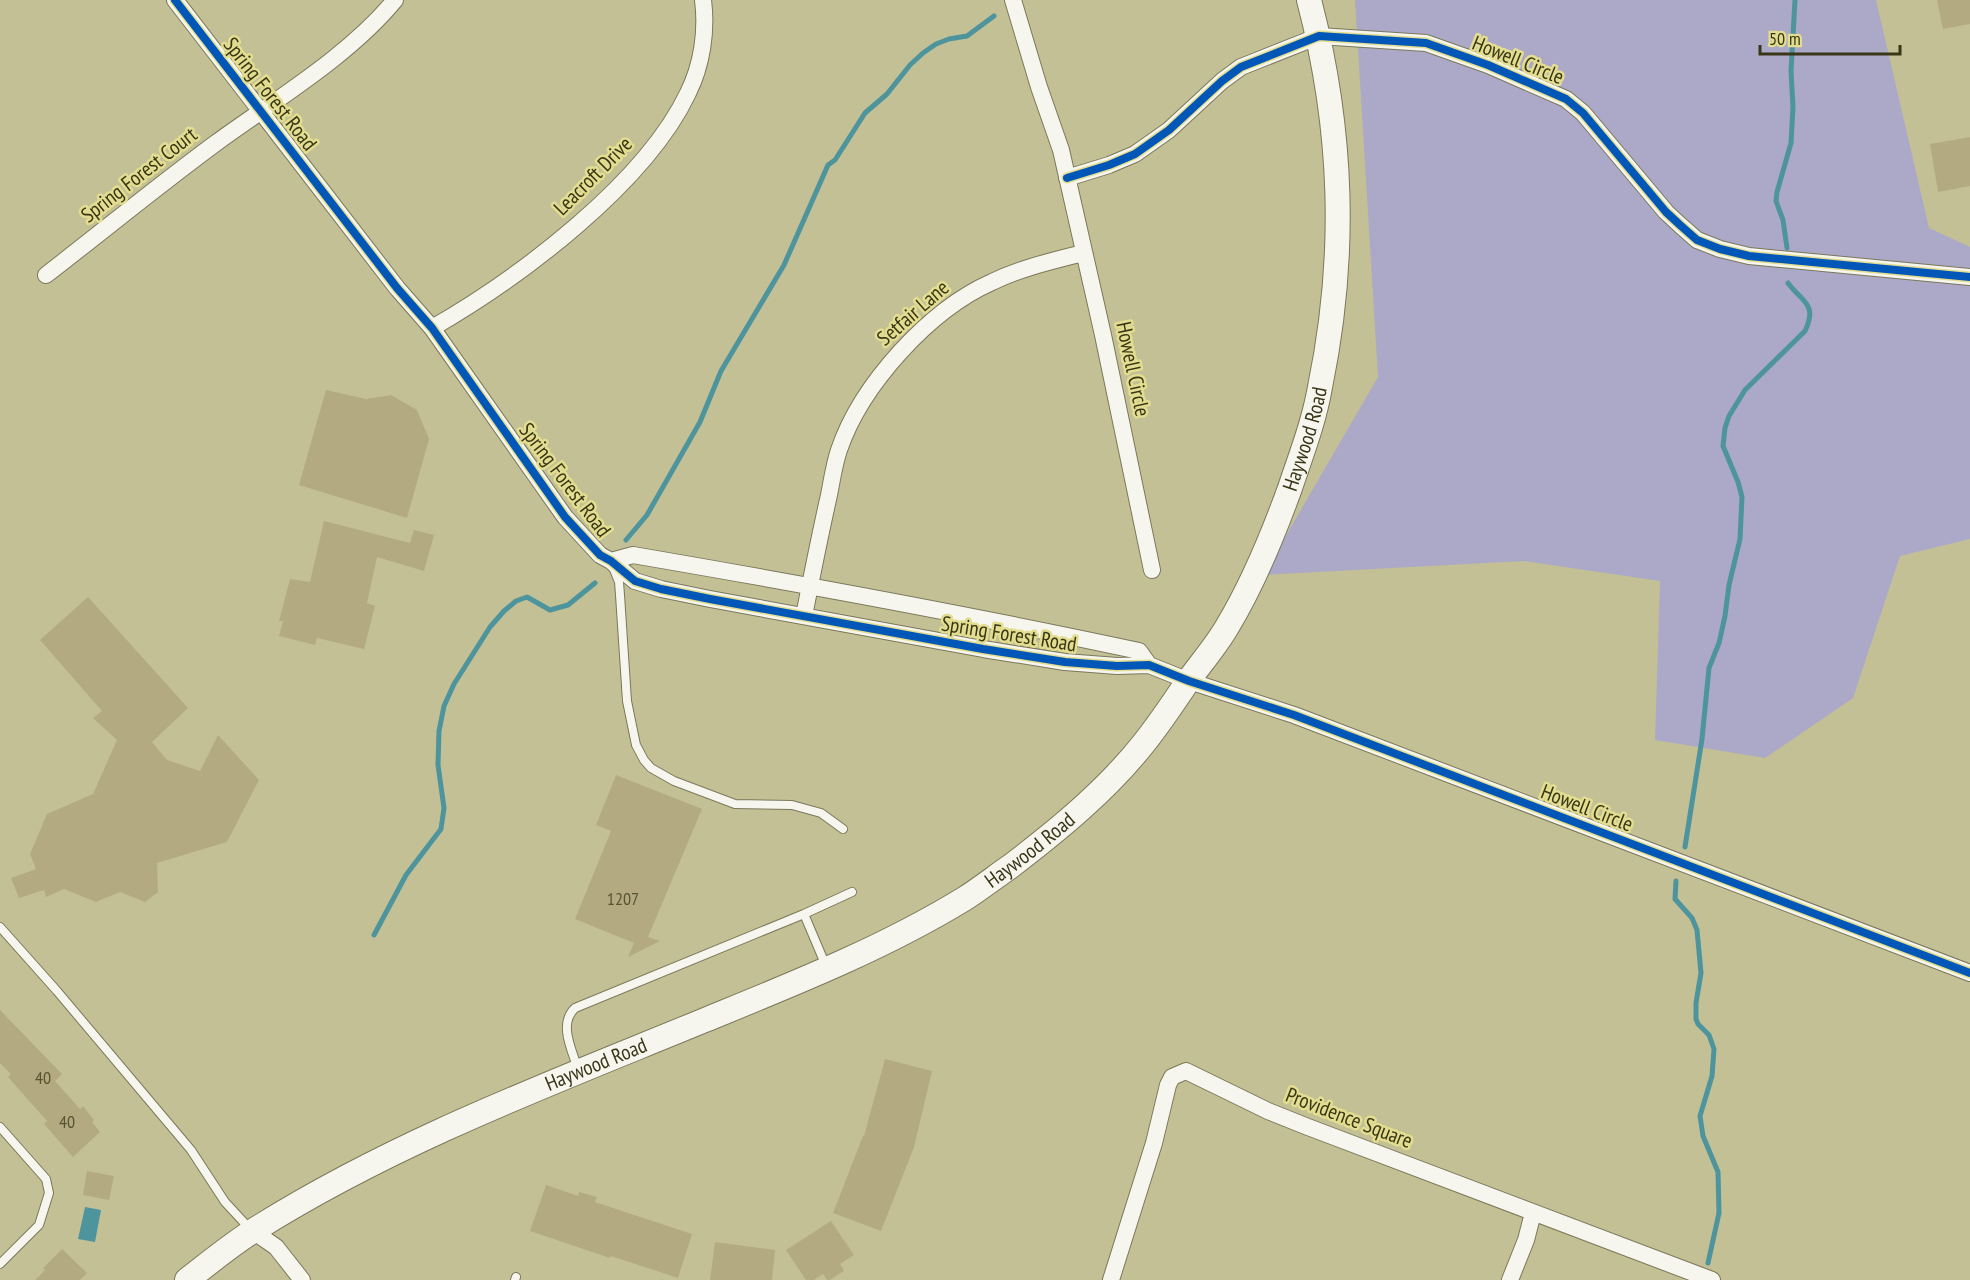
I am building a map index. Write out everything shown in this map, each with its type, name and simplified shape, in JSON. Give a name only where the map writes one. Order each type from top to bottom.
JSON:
[{"type":"main road","name":"Haywood Road","points":[[187,1280],[253,1231],[374,1163],[452,1125],[827,969],[905,933],[969,897],[1031,851],[1085,804],[1142,746],[1226,629],[1258,567],[1294,475],[1320,389],[1333,317],[1339,197],[1337,156],[1319,36],[1309,0]]},
{"type":"street","name":"Spring Forest Road","points":[[175,0],[397,288],[432,328],[565,517],[600,555],[635,581],[661,589],[972,647],[1065,662],[1117,666],[1149,665],[1189,681]]},
{"type":"street","name":"Spring Forest Court","points":[[46,275],[215,143],[345,49],[370,28],[395,0]]},
{"type":"street","name":"Leacroft Drive","points":[[432,328],[466,309],[575,226],[650,152],[679,111],[689,91],[703,43],[704,0]]},
{"type":"street","name":"Howell Circle","points":[[1013,0],[1061,150],[1103,335],[1152,570]]},
{"type":"street","name":"Howell Circle","points":[[1067,178],[1135,154],[1169,130],[1222,81],[1241,67],[1319,36],[1426,43],[1488,65],[1566,99],[1583,112],[1666,212],[1697,240],[1720,249],[1749,256],[1970,278]]},
{"type":"street","name":"Setfair Lane","points":[[804,616],[839,450],[858,409],[889,364],[930,323],[980,288],[1034,266],[1083,253]]},
{"type":"street","name":"Spring Forest Road","points":[[611,561],[633,555],[810,586],[1139,651],[1149,665]]},
{"type":"street","name":"Howell Circle","points":[[1189,681],[1294,715],[1970,973]]},
{"type":"street","name":"Providence Square","points":[[1111,1280],[1154,1143],[1168,1085],[1172,1077],[1186,1071],[1268,1111],[1308,1127],[1712,1280]]},
{"type":"street","points":[[1510,1280],[1526,1240],[1533,1213]]},
{"type":"street","points":[[253,1231],[276,1247],[302,1280]]},
{"type":"lane","points":[[611,561],[619,582],[627,701],[636,745],[644,760],[651,768],[674,781],[735,804],[792,805],[821,813],[843,829]]},
{"type":"lane","points":[[579,1072],[567,1032],[567,1018],[575,1008],[852,892]]},
{"type":"lane","points":[[804,914],[827,969]]},
{"type":"lane","points":[[0,927],[191,1150],[225,1202],[253,1231]]},
{"type":"lane","points":[[0,1127],[46,1179],[49,1193],[39,1225],[0,1264]]},
{"type":"shaded area","points":[[1355,0],[1876,0],[1929,228],[1970,247],[1970,539],[1900,556],[1853,698],[1765,758],[1655,740],[1660,581],[1524,561],[1263,575],[1378,377]]},
{"type":"water","points":[[85,1207],[101,1210],[95,1242],[78,1239]]},
{"type":"building","points":[[1937,0],[1970,0],[1970,24],[1943,29]]},
{"type":"building","points":[[1970,137],[1970,186],[1938,192],[1930,144]]},
{"type":"building","points":[[326,390],[366,399],[391,395],[417,410],[429,439],[407,518],[299,485]]},
{"type":"building","points":[[324,521],[410,543],[414,530],[434,535],[424,571],[377,557],[367,603],[375,606],[364,649],[317,638],[315,645],[279,636],[283,621],[279,621],[290,579],[310,582]]},
{"type":"building","points":[[88,597],[188,708],[152,742],[167,760],[200,771],[218,735],[259,780],[227,842],[157,863],[158,892],[145,902],[120,892],[96,902],[64,889],[46,897],[44,890],[19,898],[11,878],[36,869],[30,854],[47,814],[93,794],[117,740],[93,718],[102,711],[40,640]]},
{"type":"building","points":[[616,775],[702,809],[648,937],[660,941],[628,957],[634,943],[575,919],[611,831],[596,825]]},
{"type":"building","points":[[0,1010],[62,1074],[55,1081],[80,1109],[83,1106],[100,1132],[73,1157],[44,1124],[47,1121],[8,1077],[11,1074],[0,1063]]},
{"type":"building","points":[[885,1059],[932,1071],[914,1147],[881,1231],[833,1213],[864,1136]]},
{"type":"building","points":[[87,1171],[114,1176],[109,1200],[83,1195]]},
{"type":"building","points":[[546,1185],[578,1196],[579,1192],[597,1197],[595,1202],[692,1234],[678,1278],[530,1231]]},
{"type":"building","points":[[831,1221],[854,1255],[840,1264],[844,1271],[830,1280],[827,1280],[823,1274],[814,1280],[806,1280],[786,1250]]},
{"type":"building","points":[[715,1242],[775,1250],[772,1280],[710,1280]]},
{"type":"building","points":[[62,1249],[87,1273],[80,1280],[35,1280],[45,1270],[43,1268]]},
{"type":"waterway","points":[[1787,248],[1783,220],[1776,201],[1791,143],[1793,107],[1791,71],[1795,0]]},
{"type":"waterway","points":[[626,540],[647,515],[700,422],[721,371],[784,265],[828,165],[835,160],[865,113],[887,94],[910,65],[923,53],[936,44],[967,36],[994,16]]},
{"type":"waterway","points":[[1685,847],[1702,739],[1709,668],[1719,643],[1740,539],[1742,497],[1723,446],[1725,428],[1729,416],[1745,390],[1805,331],[1809,322],[1807,304],[1788,283]]},
{"type":"waterway","points":[[374,935],[406,875],[441,829],[444,808],[438,765],[439,731],[444,706],[454,684],[490,627],[516,601],[527,597],[550,610],[568,605],[595,583]]},
{"type":"waterway","points":[[1676,881],[1675,899],[1692,918],[1697,930],[1701,973],[1696,1019],[1709,1035],[1714,1049],[1712,1076],[1700,1116],[1703,1136],[1718,1172],[1719,1213],[1708,1263]]},
{"type":"cycle path","points":[[175,0],[397,288],[432,328],[565,517],[600,555],[635,581],[710,599],[983,649],[1065,662],[1117,666],[1149,665],[1189,681],[1294,715],[1970,973]]},
{"type":"cycle path","points":[[1067,178],[1135,154],[1169,130],[1222,81],[1241,67],[1319,36],[1426,43],[1488,65],[1566,99],[1583,113],[1666,212],[1697,240],[1720,249],[1749,256],[1970,277]]}]
